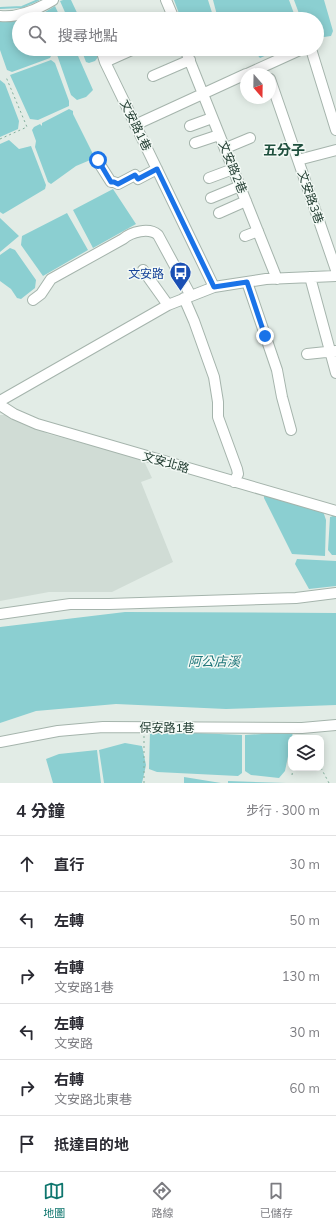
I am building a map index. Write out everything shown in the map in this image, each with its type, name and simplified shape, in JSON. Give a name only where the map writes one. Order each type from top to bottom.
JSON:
[{"type":"street","points":[[27,12],[35,10],[53,0]]},
{"type":"street","points":[[166,0],[171,12]]},
{"type":"street","points":[[0,16],[12,15]]},
{"type":"street","name":"文安路1巷","points":[[103,56],[214,287]]},
{"type":"street","points":[[105,62],[118,56]]},
{"type":"street","points":[[153,76],[186,56]]},
{"type":"street","name":"文安路2巷","points":[[188,56],[202,94],[226,148],[277,279]]},
{"type":"street","points":[[270,68],[290,56]]},
{"type":"street","points":[[314,56],[331,96],[336,130]]},
{"type":"street","points":[[135,125],[240,77]]},
{"type":"street","name":"文安路3巷","points":[[276,96],[336,270]]},
{"type":"street","points":[[190,126],[212,118]]},
{"type":"street","points":[[195,144],[219,135]]},
{"type":"street","points":[[226,148],[250,138]]},
{"type":"street","points":[[298,160],[336,150]]},
{"type":"street","points":[[98,160],[111,182],[118,184],[135,175],[138,179],[157,169]]},
{"type":"street","points":[[209,178],[233,169]]},
{"type":"street","points":[[211,198],[240,186]]},
{"type":"street","points":[[219,213],[246,201]]},
{"type":"street","points":[[245,236],[258,230]]},
{"type":"street","points":[[33,300],[40,294],[51,279],[123,239],[127,235],[137,232],[152,231],[158,235],[186,285],[187,297],[194,321],[214,377],[218,402],[218,417],[237,468],[238,474],[234,482]]},
{"type":"street","points":[[143,270],[168,305]]},
{"type":"street","points":[[0,401],[168,305],[187,297],[214,287],[247,282],[336,276]]},
{"type":"street","points":[[310,277],[333,351],[336,373]]},
{"type":"street","points":[[247,282],[277,370],[282,397],[291,430]]},
{"type":"street","points":[[308,354],[333,351]]},
{"type":"street","name":"文安北路","points":[[0,405],[14,414],[37,424],[336,511]]},
{"type":"street","points":[[0,614],[70,604],[296,598],[336,593]]},
{"type":"street","name":"保安路1巷","points":[[0,742],[58,731],[103,727],[302,728],[336,725]]},
{"type":"path","points":[[0,139],[26,127],[6,78]]},
{"type":"path","points":[[144,727],[144,783]]},
{"type":"path","points":[[292,775],[293,771]]},
{"type":"path","points":[[323,771],[329,783]]},
{"type":"shaded area","points":[[0,415],[10,415],[48,434],[143,459],[152,478],[141,482],[173,562],[112,592],[49,592],[0,601]]},
{"type":"water","points":[[71,0],[77,12],[65,12],[60,1]]},
{"type":"water","points":[[174,0],[208,0],[212,12],[178,12]]},
{"type":"water","points":[[213,0],[289,0],[293,12],[216,12]]},
{"type":"water","points":[[294,0],[324,0],[333,31],[331,36],[324,37],[324,12],[298,12]]},
{"type":"water","points":[[55,6],[58,12],[45,12]]},
{"type":"water","points":[[12,16],[12,56],[51,56],[50,58],[12,72],[7,70],[0,50],[0,17]]},
{"type":"water","points":[[57,56],[78,56],[93,90],[86,97],[77,100],[71,95]]},
{"type":"water","points":[[84,56],[98,57],[95,61],[89,63],[86,62]]},
{"type":"water","points":[[51,60],[55,63],[69,101],[69,106],[38,120],[30,119],[10,75]]},
{"type":"water","points":[[0,80],[5,84],[19,121],[18,129],[0,137]]},
{"type":"water","points":[[69,109],[73,111],[73,114],[95,158],[76,166],[51,184],[48,182],[35,147],[36,141],[32,130],[34,127],[40,124],[42,126],[42,123]]},
{"type":"water","points":[[9,140],[19,149],[31,146],[46,185],[45,189],[3,214],[0,212],[0,144]]},
{"type":"water","points":[[113,189],[136,224],[93,248],[73,210]]},
{"type":"water","points":[[67,213],[88,250],[43,276],[21,245],[22,236]]},
{"type":"water","points":[[0,218],[19,236],[0,252]]},
{"type":"water","points":[[10,248],[15,250],[36,280],[35,288],[21,299],[17,298],[11,289],[0,281],[0,255]]},
{"type":"water","points":[[264,494],[323,511],[326,520],[325,556],[292,554],[264,498]]},
{"type":"water","points":[[336,515],[336,555],[332,555],[328,550],[330,517]]},
{"type":"water","points":[[297,559],[336,561],[336,586],[309,589],[295,564]]},
{"type":"water","name":"阿公店溪","points":[[125,612],[336,613],[336,705],[226,709],[116,704],[36,711],[0,723],[0,627]]},
{"type":"water","points":[[150,731],[242,735],[242,773],[238,776],[157,772],[149,769]]},
{"type":"water","points":[[293,732],[292,735],[288,735],[288,756],[285,771],[279,778],[251,775],[245,771],[245,735]]},
{"type":"water","points":[[125,743],[142,746],[146,765],[142,783],[104,783],[99,750]]},
{"type":"water","points":[[97,750],[101,783],[53,783],[46,759],[59,754]]},
{"type":"water","points":[[184,777],[221,783],[184,783]]},
{"type":"water","points":[[228,781],[286,783],[228,783]]},
{"type":"waterway","points":[[0,8],[22,7],[38,0]]},
{"type":"place","name":"文安路","points":[[180,292]]},
{"type":"district","name":"五分子","points":[[284,150]]},
{"type":"route","points":[[98,160],[111,182],[118,184],[135,175],[138,179],[157,169],[214,287],[247,282],[265,336]]}]
